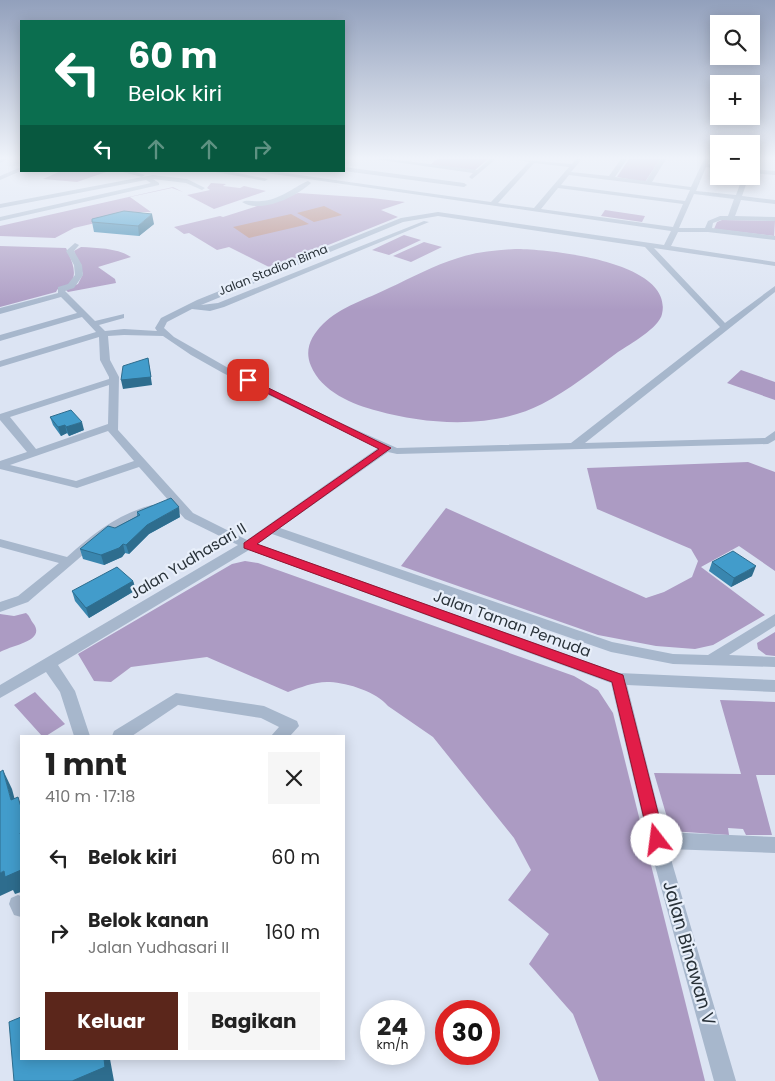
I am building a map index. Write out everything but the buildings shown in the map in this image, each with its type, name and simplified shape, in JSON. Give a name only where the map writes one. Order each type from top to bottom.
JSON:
[{"type":"street","points":[[10,209],[19,215]]},
{"type":"street","points":[[0,219],[43,209]]},
{"type":"street","points":[[437,217],[442,209]]},
{"type":"street","points":[[532,209],[690,231],[708,230],[775,238]]},
{"type":"street","points":[[667,248],[684,209]]},
{"type":"street","points":[[731,218],[734,209]]},
{"type":"street","name":"Jalan Stadion Bima","points":[[190,306],[210,308],[221,305],[437,217],[775,271]]},
{"type":"street","name":"Jalan Stadion Bima","points":[[162,334],[159,328],[164,320],[190,306],[401,220],[437,217],[775,264]]},
{"type":"street","points":[[708,230],[712,220],[731,218],[750,220],[775,219]]},
{"type":"street","points":[[0,465],[113,426],[114,377],[105,360],[103,334],[63,294],[61,289],[71,286],[79,275],[78,265],[70,251],[75,245]]},
{"type":"street","points":[[647,245],[657,253],[724,327]]},
{"type":"street","points":[[573,447],[775,288]]},
{"type":"street","points":[[0,311],[63,294]]},
{"type":"street","points":[[200,302],[210,308]]},
{"type":"street","points":[[0,338],[84,314]]},
{"type":"street","points":[[93,324],[121,316]]},
{"type":"street","points":[[0,364],[103,334],[124,332],[162,334],[214,364],[386,448],[402,452],[768,441],[775,434]]},
{"type":"street","points":[[34,453],[2,416],[113,381]]},
{"type":"street","name":"Jalan Taman Pemuda","points":[[113,426],[113,431],[188,516],[248,545],[618,679],[775,686]]},
{"type":"street","name":"Jalan Yudhasari II","points":[[0,692],[248,545],[386,448]]},
{"type":"street","points":[[0,465],[77,485],[141,462]]},
{"type":"street","points":[[0,607],[23,599],[105,530],[175,500]]},
{"type":"street","name":"Jalan Taman Pemuda","points":[[271,529],[611,647],[664,658],[775,662]]},
{"type":"street","points":[[0,543],[69,562]]},
{"type":"street","points":[[709,661],[775,619]]},
{"type":"street","points":[[48,662],[66,691],[82,735]]},
{"type":"street","name":"Jalan Binawan V","points":[[618,679],[657,840],[725,1081]]},
{"type":"street","points":[[122,735],[176,699],[264,712],[291,726],[280,735]]},
{"type":"street","points":[[657,840],[775,845]]},
{"type":"shaded area","points":[[73,209],[147,209],[151,212],[142,212],[74,228],[55,238],[0,236],[0,226]]},
{"type":"shaded area","points":[[247,209],[383,209],[381,210],[398,217],[271,268],[229,247],[217,250],[189,233],[184,234],[174,227],[220,216],[223,217]]},
{"type":"shaded area","points":[[311,209],[331,209],[342,215],[314,222],[297,213]]},
{"type":"shaded area","points":[[605,210],[645,216],[642,222],[601,216]]},
{"type":"shaded area","points":[[291,214],[309,224],[249,238],[233,227]]},
{"type":"shaded area","points":[[722,220],[775,221],[774,236],[714,229],[717,222]]},
{"type":"shaded area","points":[[404,235],[421,240],[389,255],[372,250]]},
{"type":"shaded area","points":[[424,242],[442,247],[411,262],[393,256]]},
{"type":"shaded area","points":[[0,246],[66,248],[74,268],[71,283],[59,288],[56,292],[0,307]]},
{"type":"shaded area","points":[[81,247],[114,250],[131,257],[98,267],[115,279],[116,283],[68,292],[65,289],[78,284],[83,274],[74,251]]},
{"type":"shaded area","points":[[515,249],[579,256],[629,270],[649,281],[660,296],[662,314],[660,319],[656,325],[643,335],[562,392],[542,404],[503,418],[482,421],[439,422],[397,416],[348,401],[330,390],[316,375],[308,354],[312,338],[323,324],[337,313],[449,261],[479,253]]},
{"type":"shaded area","points":[[741,370],[775,382],[775,400],[727,383]]},
{"type":"shaded area","points":[[748,462],[775,472],[775,571],[739,546],[701,567],[765,615],[713,645],[695,649],[656,646],[598,635],[401,566],[446,508],[646,598],[664,592],[692,577],[698,561],[691,549],[597,509],[587,468]]},
{"type":"shaded area","points":[[245,561],[258,563],[574,676],[598,690],[613,713],[705,1081],[599,1081],[573,1014],[529,964],[549,934],[508,900],[531,870],[514,838],[433,737],[388,706],[377,696],[353,686],[330,682],[314,683],[288,692],[207,657],[131,667],[111,682],[94,681],[78,654],[232,564]]},
{"type":"shaded area","points":[[26,613],[36,629],[35,634],[26,642],[0,652],[0,614],[14,616]]},
{"type":"shaded area","points":[[775,632],[775,656],[766,655],[758,649],[757,643]]},
{"type":"shaded area","points":[[35,692],[65,724],[48,735],[41,735],[14,705]]},
{"type":"shaded area","points":[[720,700],[775,702],[775,775],[756,775],[772,835],[746,835],[743,829],[728,828],[729,835],[671,831],[654,773],[741,774]]},
{"type":"route","points":[[248,380],[386,448],[248,545],[558,659],[618,679],[657,840]]}]
